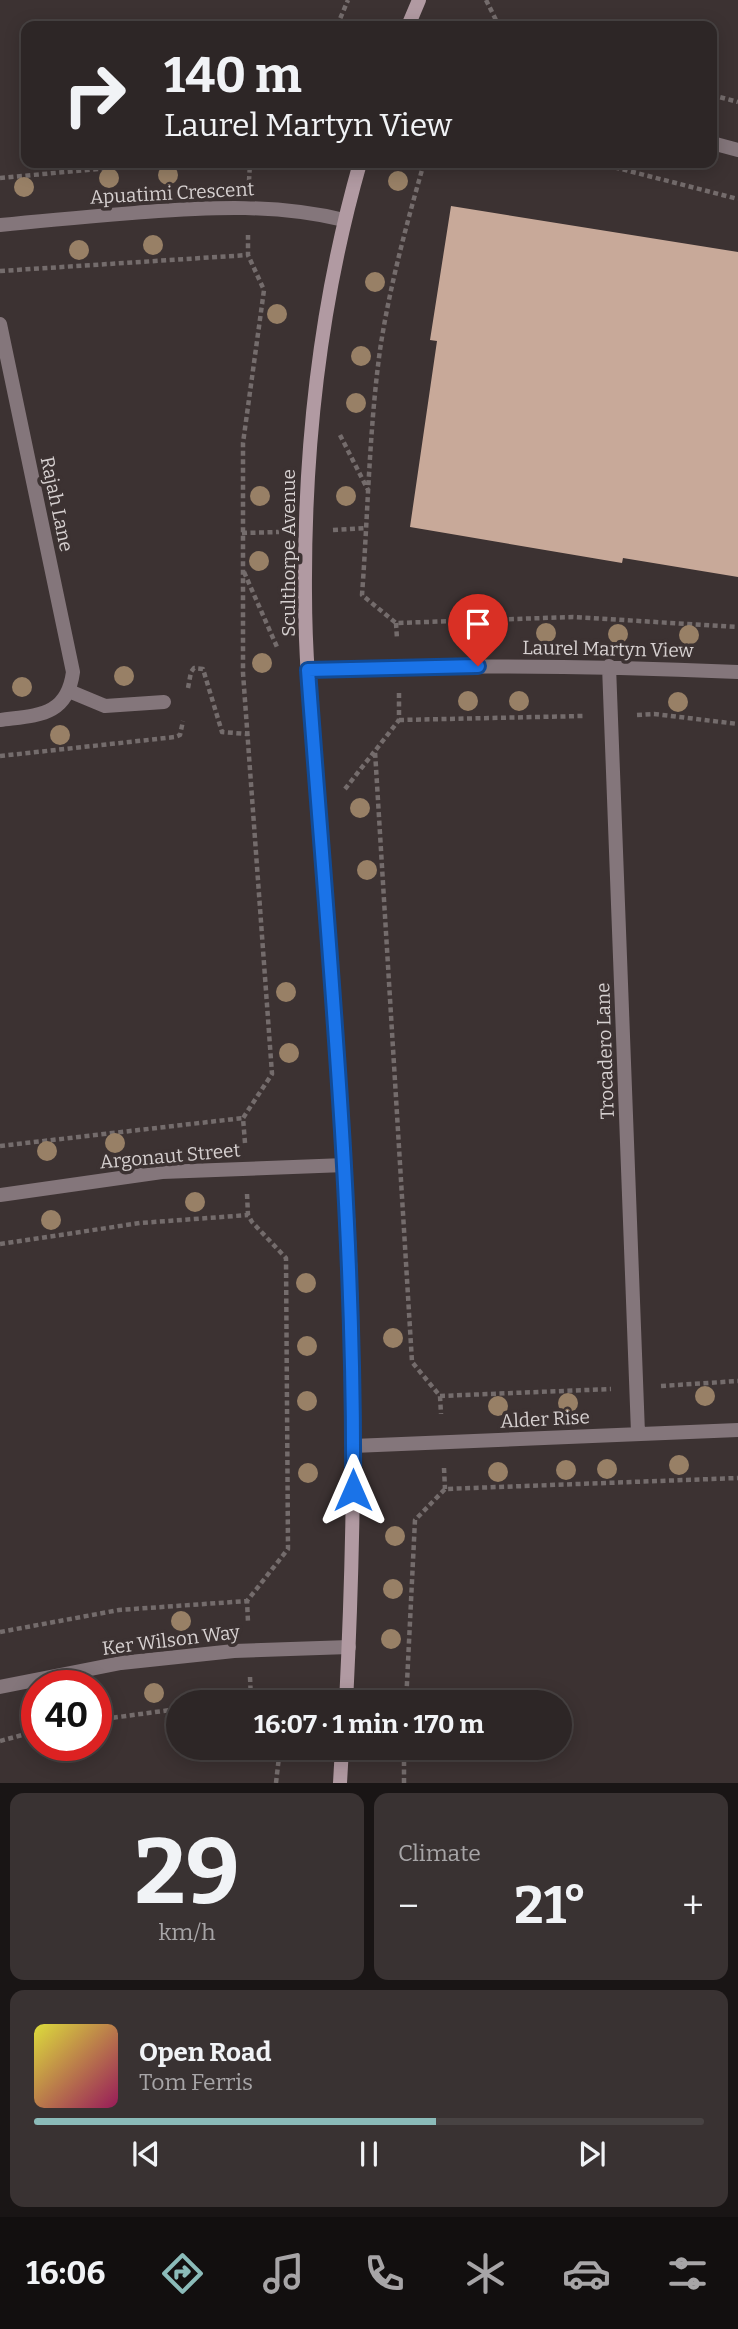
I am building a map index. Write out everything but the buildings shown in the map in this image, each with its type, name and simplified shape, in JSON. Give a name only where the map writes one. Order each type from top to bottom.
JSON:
[{"type":"street","points":[[410,21],[419,0]]},
{"type":"street","points":[[717,144],[738,150]]},
{"type":"street","name":"Sculthorpe Avenue","points":[[347,1690],[354,1446],[345,1165],[304,594],[308,458],[316,374],[344,220],[359,168]]},
{"type":"street","name":"Apuatimi Crescent","points":[[0,225],[136,213],[249,207],[302,210],[344,220]]},
{"type":"street","name":"Rajah Lane","points":[[0,324],[73,672],[69,691]]},
{"type":"street","name":"Laurel Martyn View","points":[[308,670],[399,666],[609,666],[738,672]]},
{"type":"street","name":"Trocadero Lane","points":[[609,666],[638,1433]]},
{"type":"street","points":[[0,720],[50,711],[59,705],[69,691],[105,706],[164,702]]},
{"type":"street","name":"Argonaut Street","points":[[0,1195],[162,1172],[345,1165]]},
{"type":"street","name":"Alder Rise","points":[[354,1446],[738,1430]]},
{"type":"street","name":"Ker Wilson Way","points":[[0,1687],[121,1663],[234,1651],[349,1647]]},
{"type":"street","points":[[340,1783],[341,1760]]},
{"type":"path","points":[[339,21],[348,0]]},
{"type":"path","points":[[486,0],[496,21]]},
{"type":"path","points":[[717,96],[738,102]]},
{"type":"path","points":[[0,178],[109,168]]},
{"type":"path","points":[[423,168],[408,219],[381,349],[362,596],[396,622],[573,617],[738,627]]},
{"type":"path","points":[[616,168],[738,200]]},
{"type":"path","points":[[0,271],[248,255],[264,290],[243,443],[243,673],[272,1074],[243,1118],[0,1146]]},
{"type":"path","points":[[738,724],[654,714],[399,720],[375,751],[412,1362],[440,1396],[738,1381]]},
{"type":"path","points":[[0,1244],[140,1223],[248,1215],[286,1258],[288,1549],[247,1601],[119,1610],[0,1632]]},
{"type":"path","points":[[407,1690],[415,1520],[445,1489],[738,1478]]},
{"type":"path","points":[[112,1718],[166,1711]]},
{"type":"path","points":[[0,1741],[21,1735]]},
{"type":"path","points":[[276,1783],[279,1760]]},
{"type":"path","points":[[404,1760],[404,1783]]},
{"type":"route","points":[[353,1490],[352,1352],[345,1165],[308,670],[478,666]]}]
